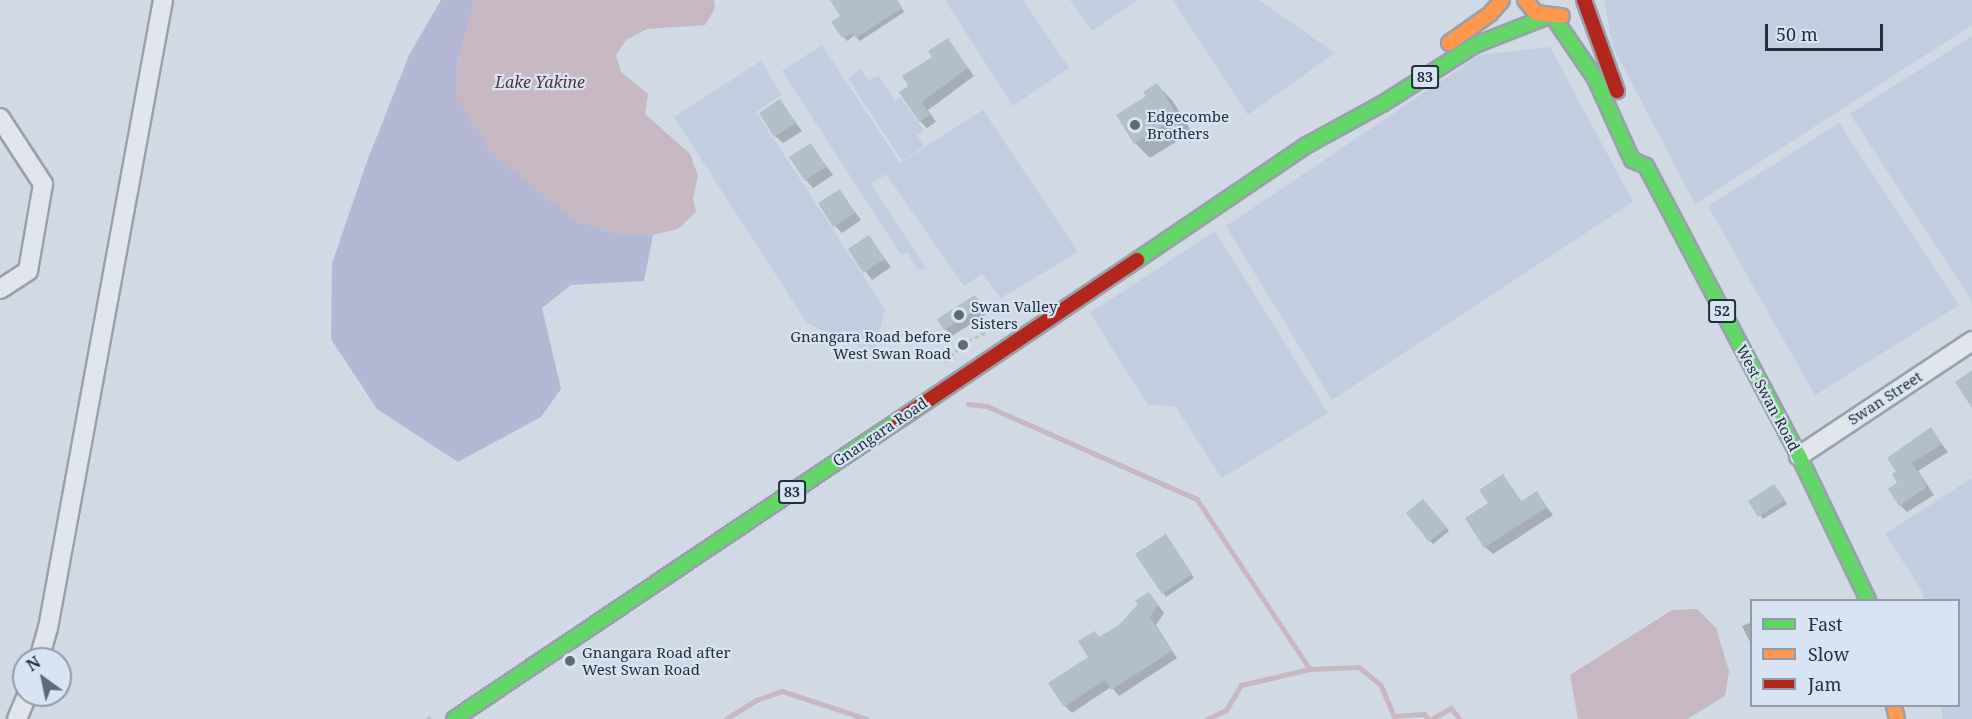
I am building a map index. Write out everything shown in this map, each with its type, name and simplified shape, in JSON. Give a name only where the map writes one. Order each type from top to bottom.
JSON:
[{"type":"main road","name":"83","points":[[1435,50],[1463,36],[1502,0]]},
{"type":"main road","name":"52","points":[[1525,0],[1536,13],[1550,17]]},
{"type":"main road","name":"Gnangara Road","points":[[1306,145],[1382,104],[1475,45],[1550,17],[1571,12],[1582,0]]},
{"type":"main road","points":[[1582,0],[1592,30],[1627,112]]},
{"type":"main road","name":"West Swan Road","points":[[1550,17],[1594,78],[1632,160],[1646,166],[1798,456],[1868,599]]},
{"type":"main road","name":"Gnangara Road","points":[[454,719],[1306,145],[1367,96]]},
{"type":"main road","points":[[1646,166],[1650,152]]},
{"type":"street","points":[[42,647],[48,628],[163,0]]},
{"type":"street","points":[[0,118],[43,184],[28,271],[0,289]]},
{"type":"street","name":"Swan Street","points":[[1798,456],[1972,341]]},
{"type":"shaded area","points":[[441,0],[475,0],[456,69],[494,155],[577,221],[623,235],[653,235],[644,281],[571,285],[542,308],[561,389],[541,417],[458,462],[377,409],[331,339],[332,264],[366,164],[409,55]]},
{"type":"shaded area","points":[[945,0],[1023,0],[1069,68],[1013,106]]},
{"type":"shaded area","points":[[1070,0],[1137,0],[1092,31]]},
{"type":"shaded area","points":[[1173,0],[1259,0],[1335,53],[1248,115]]},
{"type":"shaded area","points":[[1604,0],[1972,0],[1972,25],[1695,204],[1613,47]]},
{"type":"shaded area","points":[[1972,36],[1972,301],[1850,114]]},
{"type":"shaded area","points":[[822,45],[900,163],[983,110],[1078,252],[1001,298],[982,274],[964,286],[886,174],[871,184],[926,268],[919,271],[907,252],[902,256],[782,71]]},
{"type":"shaded area","points":[[1550,47],[1633,202],[1332,400],[1226,226],[1480,55]]},
{"type":"shaded area","points":[[761,61],[782,95],[756,112],[885,309],[874,353],[807,323],[674,117]]},
{"type":"shaded area","points":[[861,69],[868,80],[879,76],[895,101],[900,97],[924,131],[917,135],[924,146],[902,161],[848,78]]},
{"type":"shaded area","points":[[1839,123],[1959,305],[1815,395],[1708,206]]},
{"type":"shaded area","points":[[1215,231],[1328,413],[1222,478],[1175,406],[1148,405],[1090,313]]},
{"type":"shaded area","points":[[1972,478],[1972,719],[1943,719],[1941,707],[1960,707],[1960,599],[1924,599],[1922,591],[1885,534]]},
{"type":"water","name":"Lake Yakine","points":[[475,0],[714,0],[715,8],[705,25],[647,29],[626,40],[616,55],[621,72],[648,94],[645,114],[690,154],[698,176],[693,198],[696,212],[678,229],[653,235],[623,235],[577,221],[493,155],[457,100],[456,69]]},
{"type":"water","points":[[1697,609],[1716,628],[1729,671],[1725,696],[1687,719],[1578,719],[1570,675],[1672,610]]},
{"type":"building","points":[[830,0],[897,0],[902,8],[856,38],[852,33],[842,38],[831,22],[840,16]]},
{"type":"building","points":[[948,38],[968,68],[922,102],[930,115],[919,122],[899,92],[908,86],[902,76],[932,57],[928,51]]},
{"type":"building","points":[[1157,83],[1178,116],[1134,144],[1116,115],[1146,96],[1143,92]]},
{"type":"building","points":[[780,99],[796,123],[774,137],[759,113]]},
{"type":"building","points":[[811,143],[826,167],[805,181],[789,157]]},
{"type":"building","points":[[840,189],[855,213],[833,227],[818,203]]},
{"type":"building","points":[[869,235],[885,259],[863,273],[848,249]]},
{"type":"building","points":[[975,295],[982,306],[944,330],[937,319]]},
{"type":"building","points":[[1972,370],[1972,408],[1955,382]]},
{"type":"building","points":[[1931,427],[1942,444],[1912,463],[1927,487],[1899,506],[1888,489],[1897,483],[1892,474],[1896,472],[1887,458]]},
{"type":"building","points":[[1503,474],[1521,501],[1537,491],[1547,507],[1484,548],[1465,518],[1488,503],[1479,490]]},
{"type":"building","points":[[1774,484],[1785,500],[1758,517],[1748,501]]},
{"type":"building","points":[[1423,499],[1447,527],[1429,542],[1406,513]]},
{"type":"building","points":[[1166,534],[1192,574],[1162,594],[1135,554]]},
{"type":"building","points":[[1149,592],[1158,605],[1150,617],[1172,651],[1111,690],[1105,680],[1064,707],[1048,683],[1088,657],[1078,641],[1095,631],[1099,637],[1120,624],[1138,604],[1135,601]]},
{"type":"waterway","points":[[968,404],[987,406],[1197,499],[1310,669]]},
{"type":"waterway","points":[[1207,719],[1226,710],[1241,685],[1310,669],[1359,667],[1381,685],[1394,716],[1424,714],[1429,719]]},
{"type":"waterway","points":[[726,719],[756,700],[782,691],[867,719]]},
{"type":"waterway","points":[[1432,719],[1451,708],[1460,719]]},
{"type":"traffic: fast","points":[[1137,260],[1307,145],[1382,104],[1475,45],[1546,17]]},
{"type":"traffic: fast","points":[[1554,18],[1595,78],[1632,160],[1646,166],[1799,456],[1868,599]]},
{"type":"traffic: fast","points":[[454,719],[899,420]]},
{"type":"traffic: slow","points":[[1449,43],[1490,14],[1502,0]]},
{"type":"traffic: slow","points":[[1525,0],[1536,13],[1562,16]]},
{"type":"traffic: slow","points":[[1894,707],[1897,719]]},
{"type":"traffic: jam","points":[[1584,0],[1617,91]]},
{"type":"traffic: jam","points":[[899,420],[1137,260]]},
{"type":"place","name":"Edgecombe Brothers","points":[[1135,125]]},
{"type":"place","name":"Swan Valley Sisters","points":[[959,315]]},
{"type":"place","name":"Gnangara Road before West Swan Road","points":[[963,345]]},
{"type":"place","name":"Gnangara Road after West Swan Road","points":[[570,661]]}]
